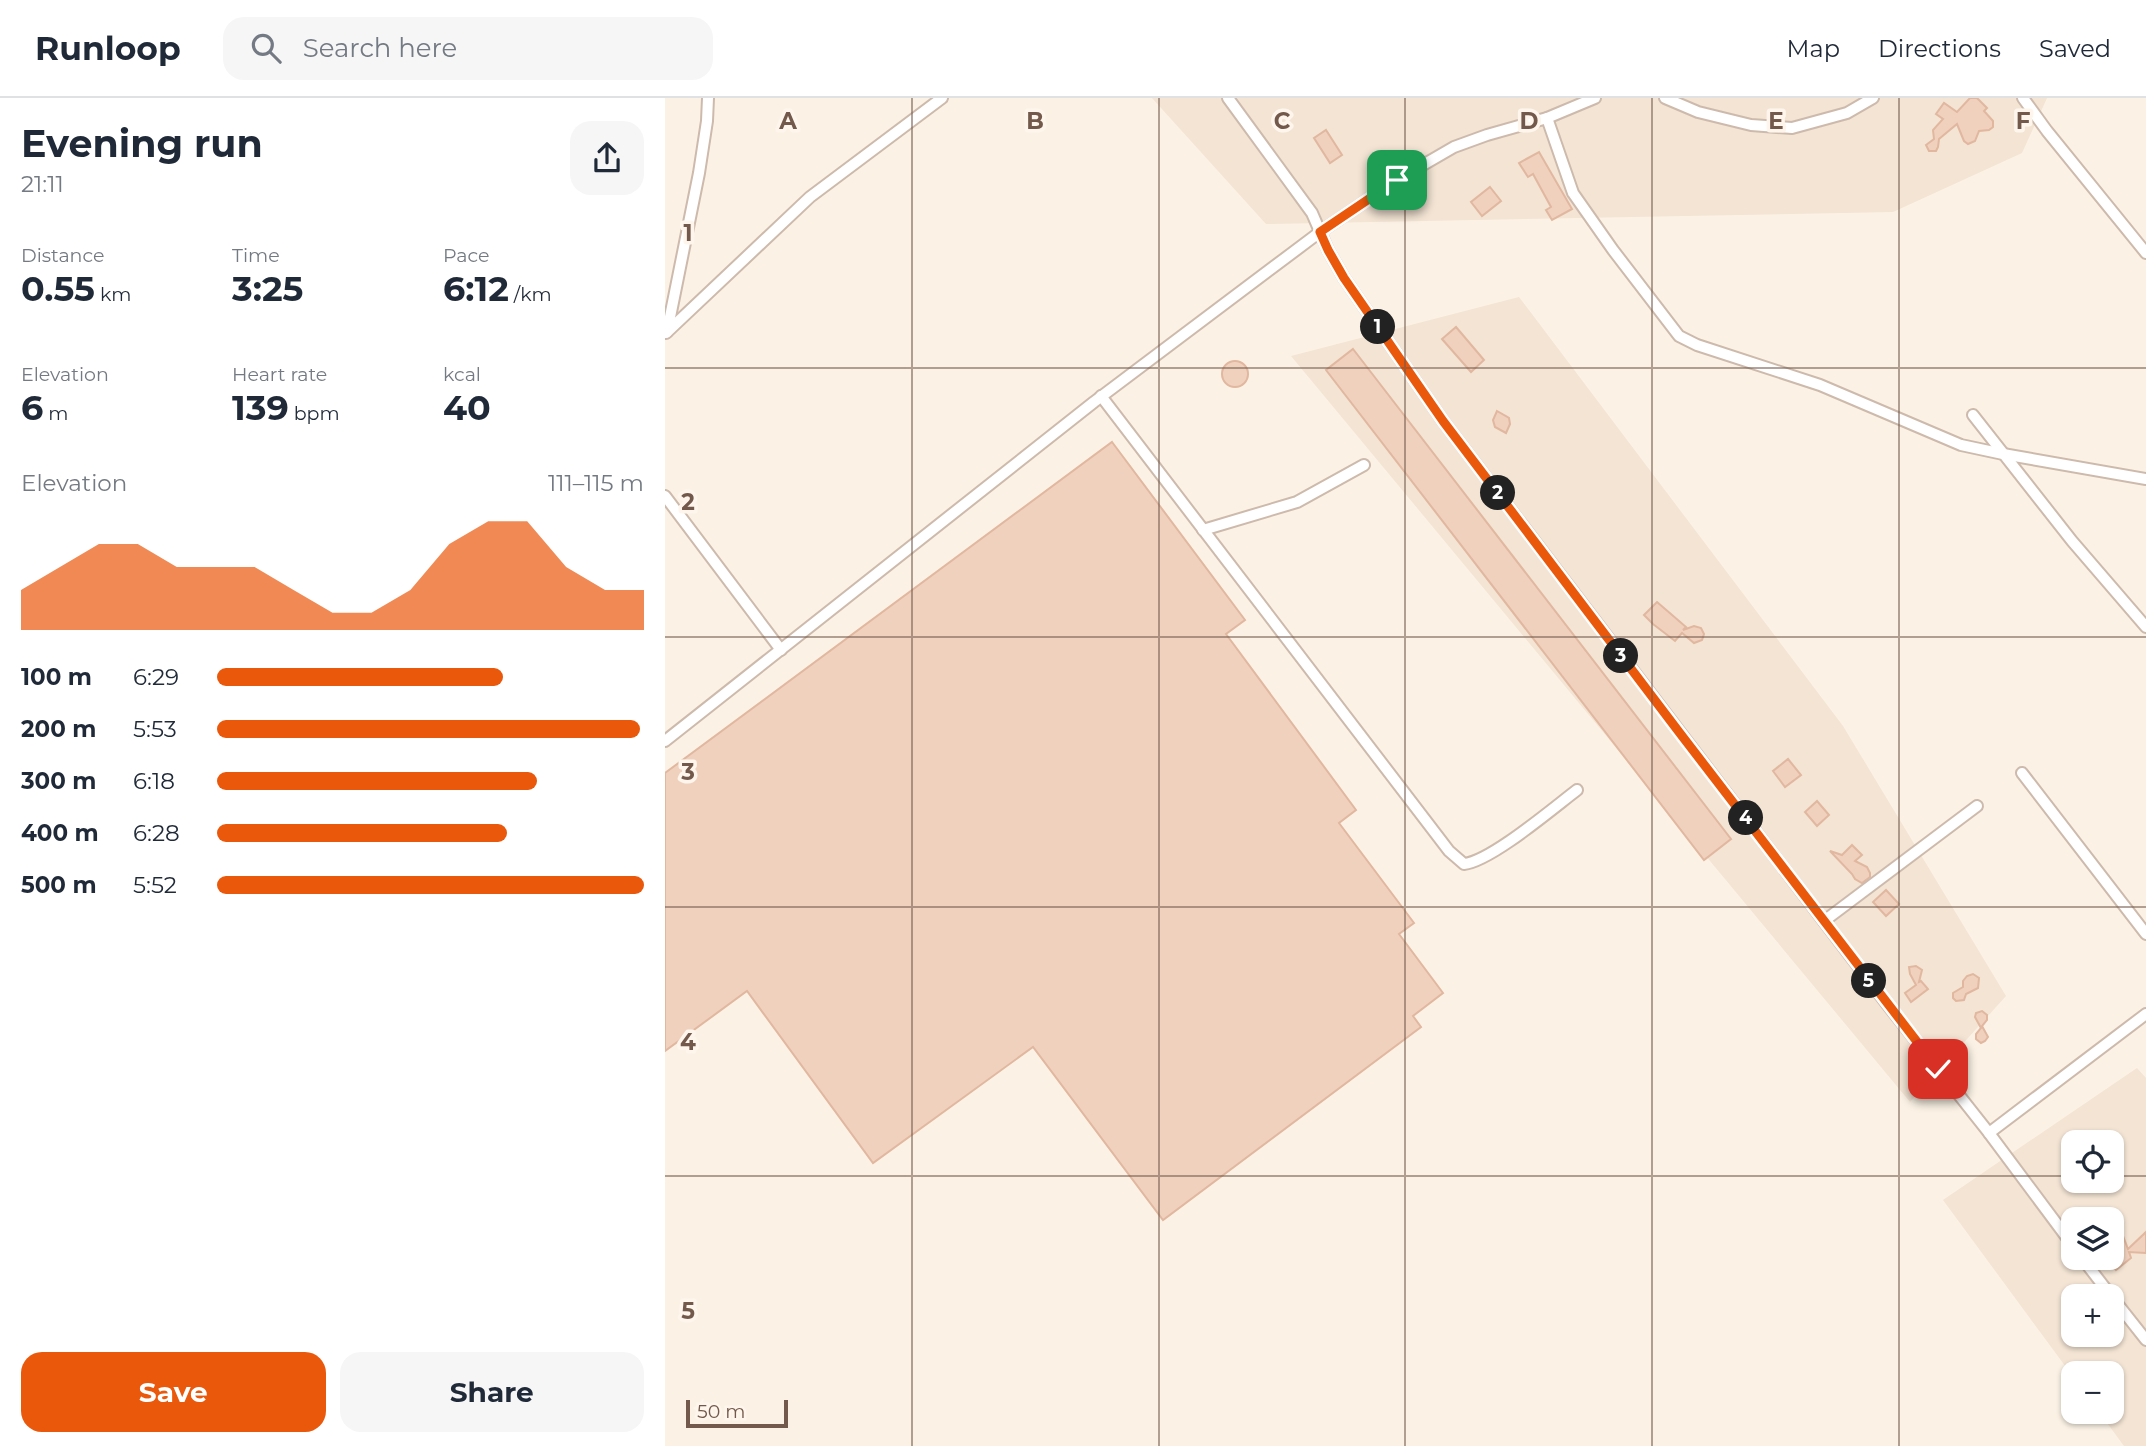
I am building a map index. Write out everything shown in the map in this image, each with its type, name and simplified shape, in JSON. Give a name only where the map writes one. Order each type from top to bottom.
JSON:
[{"type":"street","points":[[666,333],[699,173],[708,98]]},
{"type":"street","points":[[666,333],[810,197],[942,98]]},
{"type":"street","points":[[1228,98],[1313,214],[1328,250],[1344,278],[1443,421],[2061,1230]]},
{"type":"street","points":[[665,741],[1101,396],[1320,232],[1397,180],[1454,148],[1487,135],[1547,118],[1595,98]]},
{"type":"street","points":[[1665,98],[1698,112],[1751,125],[1792,128],[1847,113],[1873,98]]},
{"type":"street","points":[[2023,98],[2146,253]]},
{"type":"street","points":[[1547,118],[1573,193],[1679,336],[1697,345],[1820,385],[1961,445],[2146,479]]},
{"type":"street","points":[[1101,396],[1450,852],[1464,864],[1473,863],[1497,849],[1577,790]]},
{"type":"street","points":[[1973,415],[2072,541],[2146,627]]},
{"type":"street","points":[[1203,530],[1297,502],[1364,465]]},
{"type":"street","points":[[665,495],[781,650]]},
{"type":"street","points":[[2022,773],[2146,934]]},
{"type":"street","points":[[1824,921],[1977,806]]},
{"type":"street","points":[[1989,1133],[2146,1014]]},
{"type":"street","points":[[2091,1270],[2102,1284]]},
{"type":"street","points":[[2124,1312],[2146,1340]]},
{"type":"shaded area","points":[[1152,98],[2047,98],[2022,153],[1893,212],[1266,224]]},
{"type":"shaded area","points":[[1519,297],[1843,726],[2006,996],[1910,1102],[1291,356]]},
{"type":"shaded area","points":[[2137,1068],[2146,1078],[2146,1446],[2124,1446],[2108,1424],[2124,1424],[2124,1361],[2061,1361],[1943,1200]]},
{"type":"building","points":[[1970,98],[1977,98],[1987,108],[1984,111],[1993,121],[1993,127],[1979,131],[1975,141],[1968,144],[1957,124],[1939,139],[1936,151],[1929,151],[1926,145],[1934,139],[1933,130],[1943,119],[1936,114],[1944,103],[1957,112]]},
{"type":"building","points":[[1326,130],[1342,155],[1330,163],[1314,138]]},
{"type":"building","points":[[1539,152],[1572,209],[1552,220],[1546,210],[1551,207],[1533,174],[1528,177],[1519,163]]},
{"type":"building","points":[[1490,187],[1501,201],[1482,216],[1471,202]]},
{"type":"building","points":[[1456,327],[1484,360],[1471,372],[1442,339]]},
{"type":"building","points":[[1353,349],[1731,839],[1704,860],[1326,370]]},
{"type":"building","points":[[1235,361],[1244,365],[1248,374],[1244,383],[1235,387],[1226,383],[1222,374],[1226,365]]},
{"type":"building","points":[[1497,411],[1509,418],[1510,424],[1506,433],[1495,427],[1493,420]]},
{"type":"building","points":[[1112,442],[1245,620],[1226,634],[1356,810],[1339,823],[1414,923],[1399,934],[1443,993],[1413,1016],[1421,1027],[1163,1220],[1033,1047],[873,1163],[747,991],[665,1051],[665,773]]},
{"type":"building","points":[[1657,602],[1686,627],[1683,630],[1694,626],[1701,628],[1704,634],[1702,640],[1694,643],[1682,633],[1675,641],[1653,624],[1644,615]]},
{"type":"building","points":[[1788,759],[1801,775],[1785,787],[1773,771]]},
{"type":"building","points":[[1817,801],[1829,815],[1817,826],[1805,812]]},
{"type":"building","points":[[1852,845],[1862,855],[1855,861],[1867,867],[1870,873],[1870,877],[1862,883],[1855,879],[1830,851],[1842,855]]},
{"type":"building","points":[[1886,890],[1899,904],[1886,916],[1873,902]]},
{"type":"building","points":[[1916,966],[1922,970],[1919,982],[1928,989],[1911,1002],[1905,993],[1916,985],[1909,967]]},
{"type":"building","points":[[1973,974],[1979,978],[1978,988],[1966,994],[1964,1000],[1956,1001],[1953,993],[1963,987],[1967,976]]},
{"type":"building","points":[[1982,1011],[1987,1015],[1982,1026],[1988,1037],[1981,1043],[1976,1039],[1981,1028],[1975,1017],[1976,1013]]},
{"type":"building","points":[[2146,1232],[2146,1253],[2129,1252],[2131,1258],[2124,1264],[2124,1239],[2128,1249]]},
{"type":"route","points":[[1397,180],[1320,232],[1344,278],[1443,421],[1938,1069]]}]
